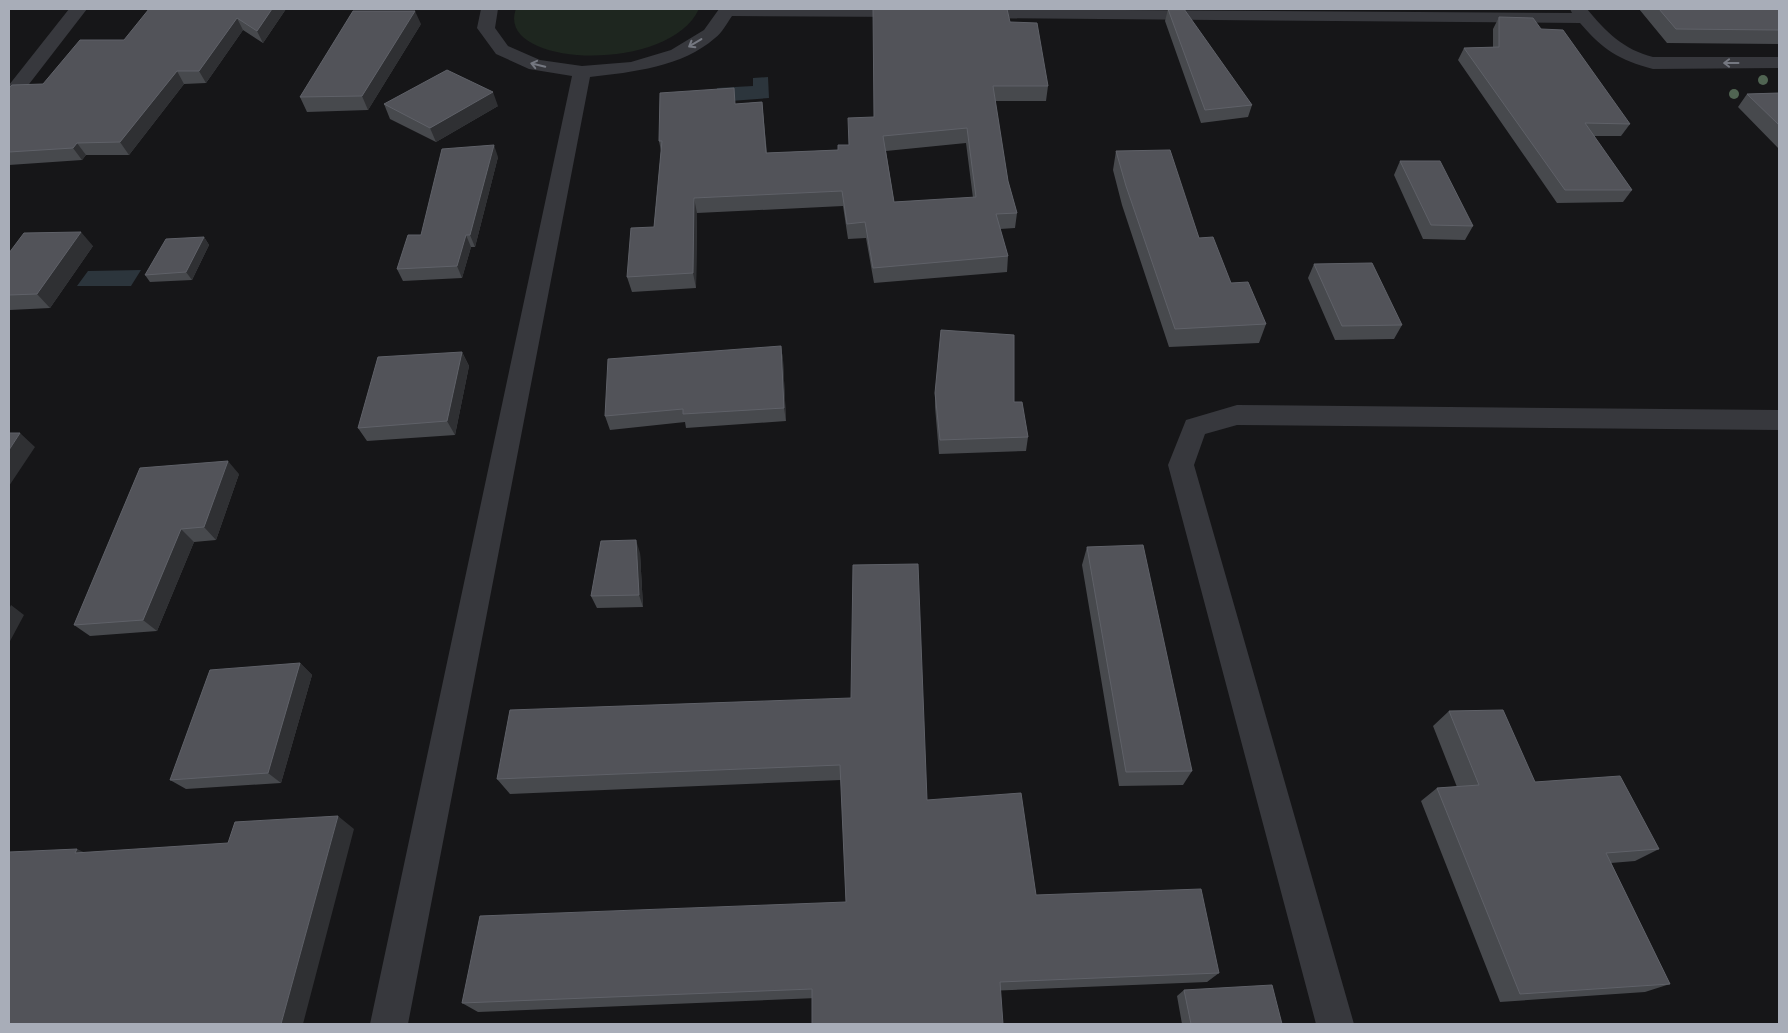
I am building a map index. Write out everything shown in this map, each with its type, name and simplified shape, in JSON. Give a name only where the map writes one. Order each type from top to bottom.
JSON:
[{"type":"street","points":[[9,97],[78,9]]},
{"type":"street","points":[[490,9],[486,28],[502,50],[536,65],[582,72],[632,68],[677,54],[710,34],[728,10],[927,12]]},
{"type":"street","points":[[957,12],[1582,13],[1613,46],[1624,55],[1638,60],[1653,63],[1779,63]]},
{"type":"street","points":[[389,1024],[582,72]]},
{"type":"street","points":[[1335,1024],[1181,465],[1196,428],[1237,415],[1779,420]]},
{"type":"shaded area","points":[[516,9],[699,9],[681,30],[654,45],[622,53],[588,56],[556,52],[531,43],[516,28]]},
{"type":"shaded area","points":[[768,77],[769,98],[717,102],[717,88],[753,86],[753,78]]},
{"type":"shaded area","points":[[141,270],[131,286],[77,286],[88,271]]},
{"type":"building","points":[[149,9],[272,9],[257,31],[237,18],[199,71],[177,71],[120,142],[77,143],[73,148],[9,152],[9,88],[12,85],[43,84],[80,40],[124,40]]},
{"type":"building","points":[[873,9],[1007,9],[1010,22],[1037,23],[1048,86],[993,86],[1008,181],[1017,213],[996,214],[1008,256],[873,268],[865,222],[847,224],[842,191],[694,198],[693,273],[627,277],[631,228],[654,227],[662,141],[659,141],[660,93],[734,88],[735,104],[762,102],[766,153],[838,150],[838,145],[849,145],[848,118],[874,117]],"holes":[[[967,128],[976,197],[894,202],[883,136]]]},
{"type":"building","points":[[1168,9],[1184,9],[1252,105],[1205,110]]},
{"type":"building","points":[[1659,9],[1779,9],[1779,30],[1676,29]]},
{"type":"building","points":[[353,11],[415,11],[362,96],[300,97]]},
{"type":"building","points":[[1499,17],[1533,18],[1541,29],[1563,30],[1630,124],[1585,123],[1632,190],[1565,190],[1464,48],[1499,47]]},
{"type":"building","points":[[447,70],[493,92],[430,128],[384,104]]},
{"type":"building","points":[[1779,93],[1779,125],[1747,94]]},
{"type":"building","points":[[494,145],[470,235],[466,235],[457,266],[397,269],[408,235],[421,235],[442,149]]},
{"type":"building","points":[[1170,150],[1199,238],[1213,237],[1231,283],[1248,282],[1266,324],[1175,329],[1126,186],[1116,151]]},
{"type":"building","points":[[1400,161],[1440,161],[1473,226],[1431,225]]},
{"type":"building","points":[[81,232],[37,294],[9,295],[9,253],[24,233]]},
{"type":"building","points":[[204,237],[186,272],[145,275],[166,239]]},
{"type":"building","points":[[1372,263],[1402,325],[1342,326],[1314,264]]},
{"type":"building","points":[[941,330],[1014,335],[1014,402],[1022,402],[1028,437],[940,440],[935,393]]},
{"type":"building","points":[[781,346],[784,408],[683,414],[683,409],[605,416],[608,359]]},
{"type":"building","points":[[462,352],[447,421],[358,428],[378,357]]},
{"type":"building","points":[[9,433],[20,433],[9,450]]},
{"type":"building","points":[[228,461],[204,527],[181,529],[143,620],[74,625],[140,468]]},
{"type":"building","points":[[636,540],[639,595],[591,596],[601,541]]},
{"type":"building","points":[[1143,545],[1192,771],[1126,772],[1087,547]]},
{"type":"building","points":[[918,564],[927,800],[1021,793],[1036,895],[1201,889],[1219,973],[1000,982],[1003,1024],[812,1024],[812,989],[462,1003],[480,916],[846,902],[840,765],[497,779],[510,710],[851,698],[853,565]]},
{"type":"building","points":[[300,663],[268,773],[170,780],[210,670]]},
{"type":"building","points":[[1503,710],[1535,782],[1620,776],[1659,849],[1606,853],[1670,984],[1520,994],[1437,788],[1479,785],[1449,711]]},
{"type":"building","points":[[338,816],[281,1024],[9,1024],[9,852],[77,849],[75,853],[228,843],[235,822]]},
{"type":"building","points":[[1272,985],[1282,1024],[1191,1024],[1184,990]]}]
